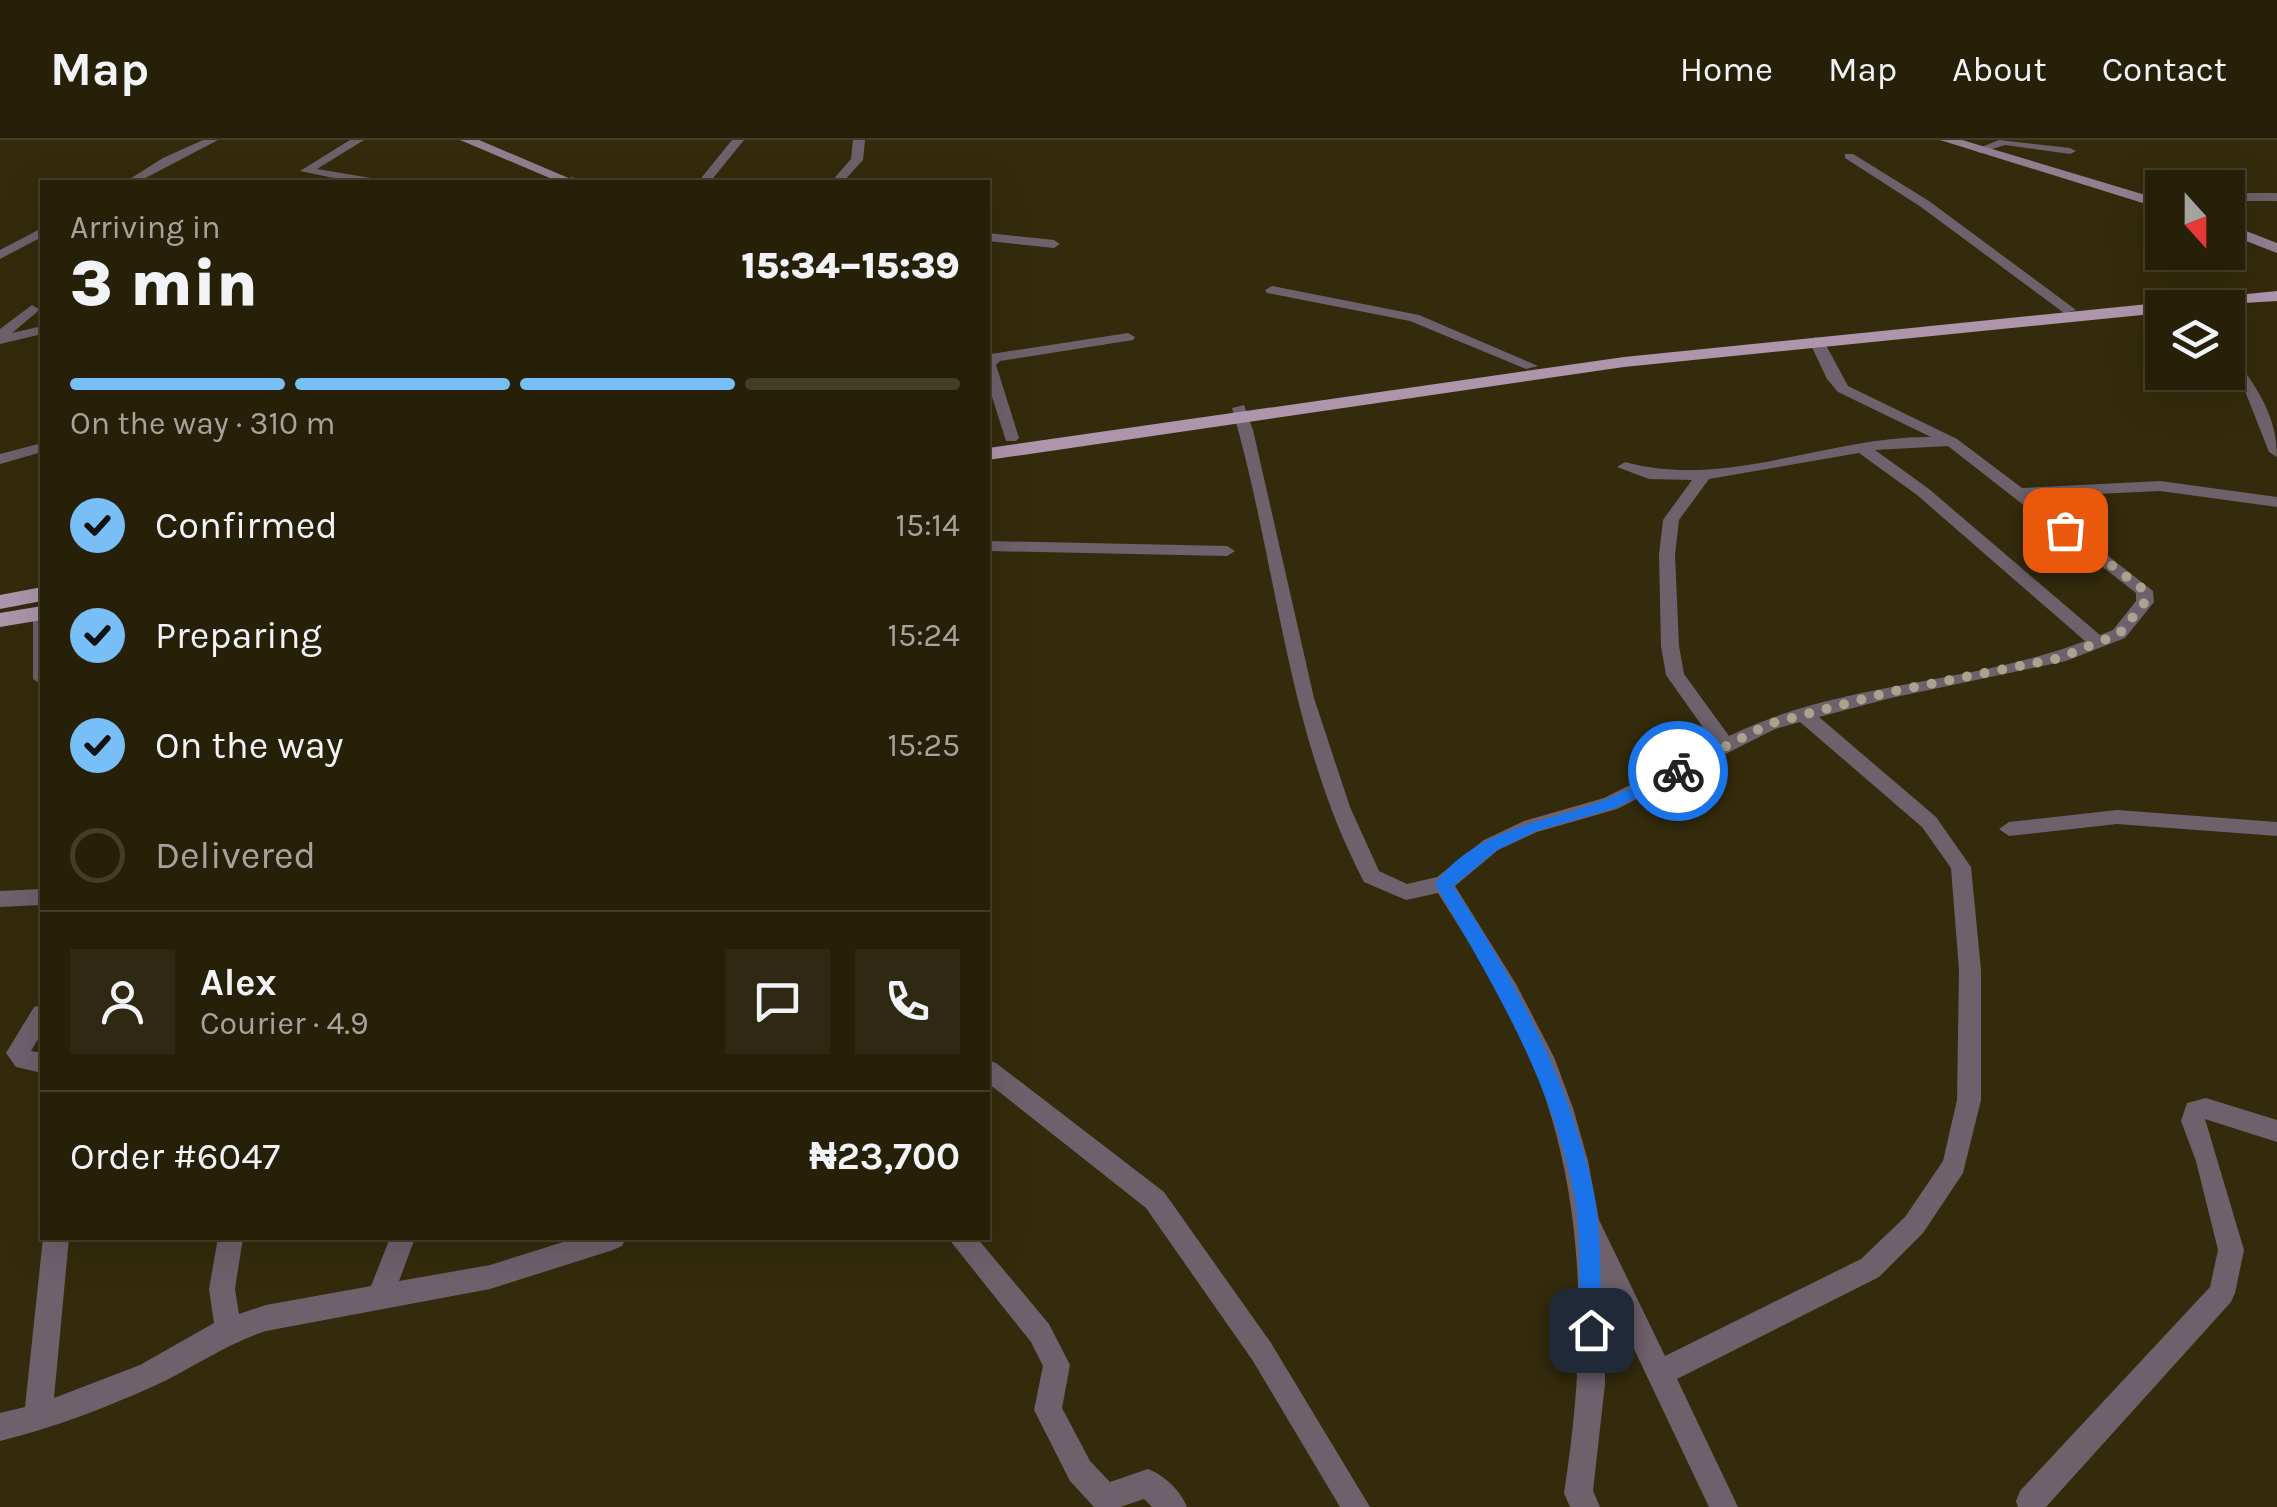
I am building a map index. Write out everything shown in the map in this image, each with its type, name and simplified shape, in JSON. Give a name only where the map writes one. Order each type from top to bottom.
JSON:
[{"type":"main road","points":[[990,441],[2070,310],[2277,293]]},
{"type":"main road","points":[[2245,297],[2277,293]]},
{"type":"main road","points":[[990,454],[1532,366],[2145,309]]},
{"type":"main road","points":[[0,602],[40,594]]},
{"type":"main road","points":[[0,620],[40,613]]},
{"type":"street","points":[[135,180],[212,140]]},
{"type":"street","points":[[358,140],[306,171],[359,180]]},
{"type":"street","points":[[466,140],[566,180]]},
{"type":"street","points":[[706,180],[738,140]]},
{"type":"street","points":[[838,180],[857,160],[860,140]]},
{"type":"street","points":[[1947,140],[2145,200]]},
{"type":"street","points":[[1980,150],[2004,142],[2070,151]]},
{"type":"street","points":[[1849,156],[1938,213],[2070,310]]},
{"type":"street","points":[[2245,197],[2277,197]]},
{"type":"street","points":[[0,255],[40,233]]},
{"type":"street","points":[[990,236],[1054,244]]},
{"type":"street","points":[[2245,236],[2277,248]]},
{"type":"street","points":[[1272,290],[1414,318],[1532,366]]},
{"type":"street","points":[[0,338],[32,309]]},
{"type":"street","points":[[0,338],[40,330]]},
{"type":"street","points":[[990,363],[996,357],[1128,336]]},
{"type":"street","points":[[1240,412],[1254,447],[1279,587],[1326,772],[1372,876],[1406,892],[1444,884],[1491,845],[1531,826],[1610,804],[1769,724],[1890,692],[2060,658],[2119,634],[2136,615],[2145,602],[2144,590],[1952,442],[1842,389],[1833,381],[1827,356],[1816,341]]},
{"type":"street","points":[[990,367],[1011,438]]},
{"type":"street","points":[[2245,381],[2277,450]]},
{"type":"street","points":[[1625,467],[1644,477],[1705,474],[1862,448],[1952,442]]},
{"type":"street","points":[[1862,448],[1924,492],[2100,643]]},
{"type":"street","points":[[0,459],[40,449]]},
{"type":"street","points":[[1705,474],[1671,520],[1667,555],[1670,646],[1674,675],[1725,744]]},
{"type":"street","points":[[2021,493],[2160,486],[2277,502]]},
{"type":"street","points":[[990,546],[1227,551]]},
{"type":"street","points":[[1662,1372],[1870,1268],[1914,1225],[1954,1166],[1962,1133],[1968,1100],[1970,970],[1961,867],[1928,822],[1805,716]]},
{"type":"street","points":[[2008,828],[2117,817],[2277,828]]},
{"type":"street","points":[[1444,884],[1480,941],[1543,1059],[1583,1187],[1589,1431],[1578,1493],[1586,1507]]},
{"type":"street","points":[[0,899],[40,897]]},
{"type":"street","points":[[40,1017],[17,1053],[24,1060],[40,1063]]},
{"type":"street","points":[[990,1072],[1155,1200],[1262,1352],[1356,1507]]},
{"type":"street","points":[[2032,1507],[2030,1501],[2222,1293],[2232,1250],[2193,1121],[2195,1110],[2206,1108],[2277,1130]]},
{"type":"street","points":[[1586,1222],[1662,1372],[1724,1507]]},
{"type":"street","points":[[38,1418],[56,1240]]},
{"type":"street","points":[[228,1330],[222,1288],[230,1240]]},
{"type":"street","points":[[379,1298],[401,1240]]},
{"type":"street","points":[[0,1427],[38,1418],[148,1374],[228,1330],[297,1311],[490,1277],[607,1240]]},
{"type":"street","points":[[963,1240],[1040,1333],[1056,1365],[1048,1410],[1080,1470],[1105,1498],[1148,1483],[1174,1507]]},
{"type":"way so far","points":[[1678,771],[1769,724],[1890,692],[2060,658],[2119,634],[2145,602],[2144,590],[2065,530]]},
{"type":"route","points":[[1591,1330],[1583,1187],[1543,1059],[1466,916],[1444,884],[1491,845],[1531,826],[1610,804],[1678,771]]}]
